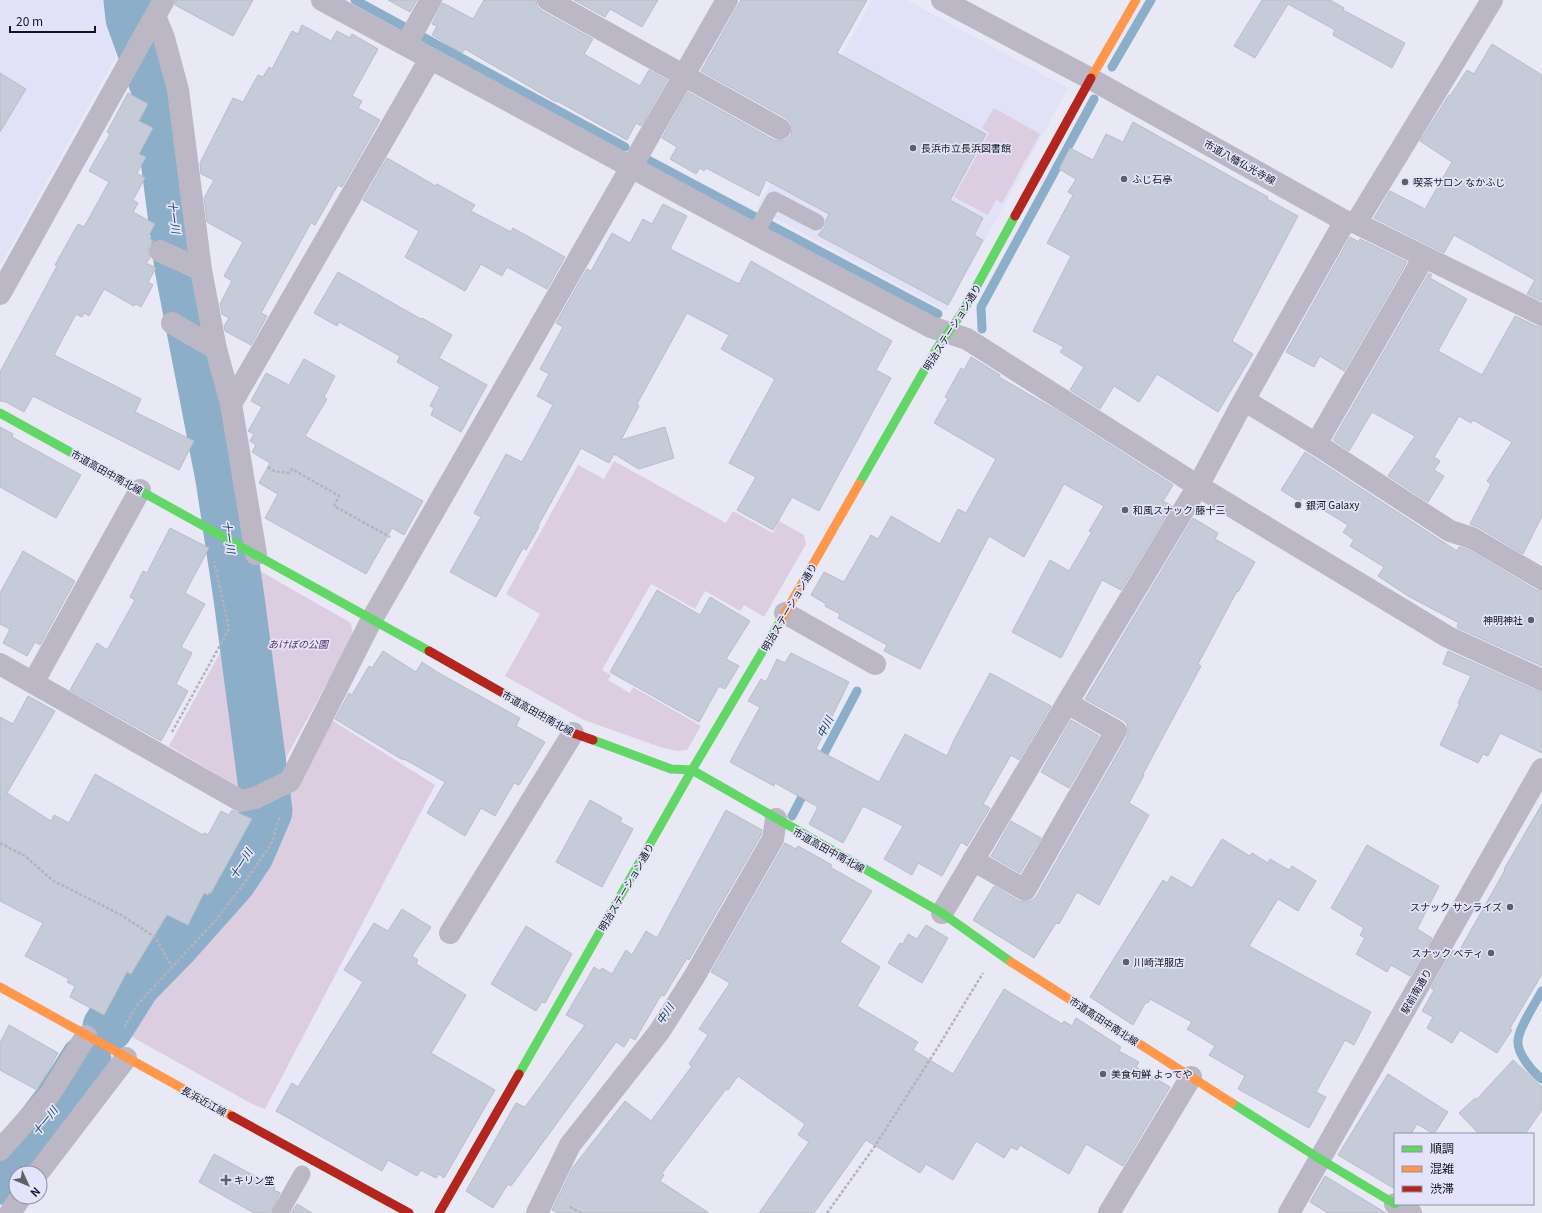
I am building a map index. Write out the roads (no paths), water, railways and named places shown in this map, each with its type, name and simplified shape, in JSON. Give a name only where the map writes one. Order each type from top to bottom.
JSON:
[{"type":"street","points":[[322,0],[411,36],[430,59],[631,168],[760,225],[931,326],[967,339],[1198,486],[1448,636],[1542,680]]},
{"type":"street","points":[[411,36],[431,0]]},
{"type":"street","points":[[548,0],[780,129]]},
{"type":"street","points":[[0,664],[241,801],[255,798],[285,783],[372,619],[727,0]]},
{"type":"street","name":"市道八幡仏光寺線","points":[[942,0],[1091,79],[1351,222],[1542,315]]},
{"type":"street","name":"明治ステーション通り","points":[[439,1213],[692,770],[785,613],[937,348],[962,313],[1136,0]]},
{"type":"street","points":[[942,913],[1198,486],[1244,400],[1351,222],[1492,0]]},
{"type":"street","points":[[0,294],[157,13]]},
{"type":"street","points":[[157,13],[178,90],[198,268],[213,347],[231,404],[239,452],[247,550]]},
{"type":"street","points":[[231,404],[430,59]]},
{"type":"street","points":[[160,251],[198,268]]},
{"type":"street","points":[[1316,444],[1424,257]]},
{"type":"street","points":[[172,323],[213,347]]},
{"type":"street","points":[[1244,400],[1316,444],[1450,531],[1472,538],[1542,579]]},
{"type":"street","name":"市道高田中南北線","points":[[0,413],[372,619],[573,733],[671,769],[692,770],[942,913],[996,952],[1190,1077],[1320,1160],[1394,1203]]},
{"type":"street","points":[[33,683],[140,490]]},
{"type":"street","points":[[785,613],[875,664]]},
{"type":"street","points":[[973,860],[1025,890],[1116,731],[1067,703]]},
{"type":"street","points":[[450,933],[573,733]]},
{"type":"street","name":"駅前南通り","points":[[1290,1213],[1542,769]]},
{"type":"street","points":[[537,1213],[570,1144],[659,1032],[694,977],[772,839],[776,819]]},
{"type":"street","name":"長浜近江線","points":[[0,987],[408,1213]]},
{"type":"street","points":[[0,1150],[50,1094],[86,1036]]},
{"type":"street","points":[[44,1165],[126,1058]]},
{"type":"street","points":[[1109,1213],[1190,1077]]},
{"type":"street","name":"市道高田中南北線","points":[[1397,1205],[1410,1213]]},
{"type":"lane","points":[[760,225],[774,200],[816,222]]},
{"type":"lane","points":[[280,1213],[302,1174]]},
{"type":"waterway","name":"十一川","points":[[108,1027],[135,984],[174,944],[231,880],[249,853],[267,811],[239,598],[221,479],[180,268],[157,90],[131,18],[129,0]]},
{"type":"waterway","points":[[355,0],[625,147]]},
{"type":"waterway","points":[[1112,67],[1151,0]]},
{"type":"waterway","points":[[982,329],[981,307],[1094,99]]},
{"type":"waterway","points":[[648,160],[938,314]]},
{"type":"waterway","name":"中川","points":[[819,763],[857,691]]},
{"type":"waterway","name":"中川","points":[[792,816],[807,787]]},
{"type":"waterway","points":[[1542,991],[1524,1023],[1518,1041],[1518,1046],[1526,1062],[1542,1079]]},
{"type":"waterway","name":"十一川","points":[[0,1179],[60,1101],[86,1060]]},
{"type":"place","name":"長浜市立長浜図書館","points":[[913,148]]},
{"type":"place","name":"ふじ石亭","points":[[1124,179]]},
{"type":"place","name":"喫茶サロン なかふじ","points":[[1405,182]]},
{"type":"place","name":"銀河 Galaxy","points":[[1298,505]]},
{"type":"place","name":"和風スナック 藤十三","points":[[1125,510]]},
{"type":"place","name":"神明神社","points":[[1531,620]]},
{"type":"place","name":"スナック サンライズ","points":[[1510,907]]},
{"type":"place","name":"スナック べティ","points":[[1491,953]]},
{"type":"place","name":"川崎洋服店","points":[[1126,962]]},
{"type":"place","name":"美食旬鮮 よってや","points":[[1103,1074]]},
{"type":"place","name":"キリン堂","points":[[226,1180]]},
{"type":"park label","name":"あけぼの公園","points":[[298,644]]}]
